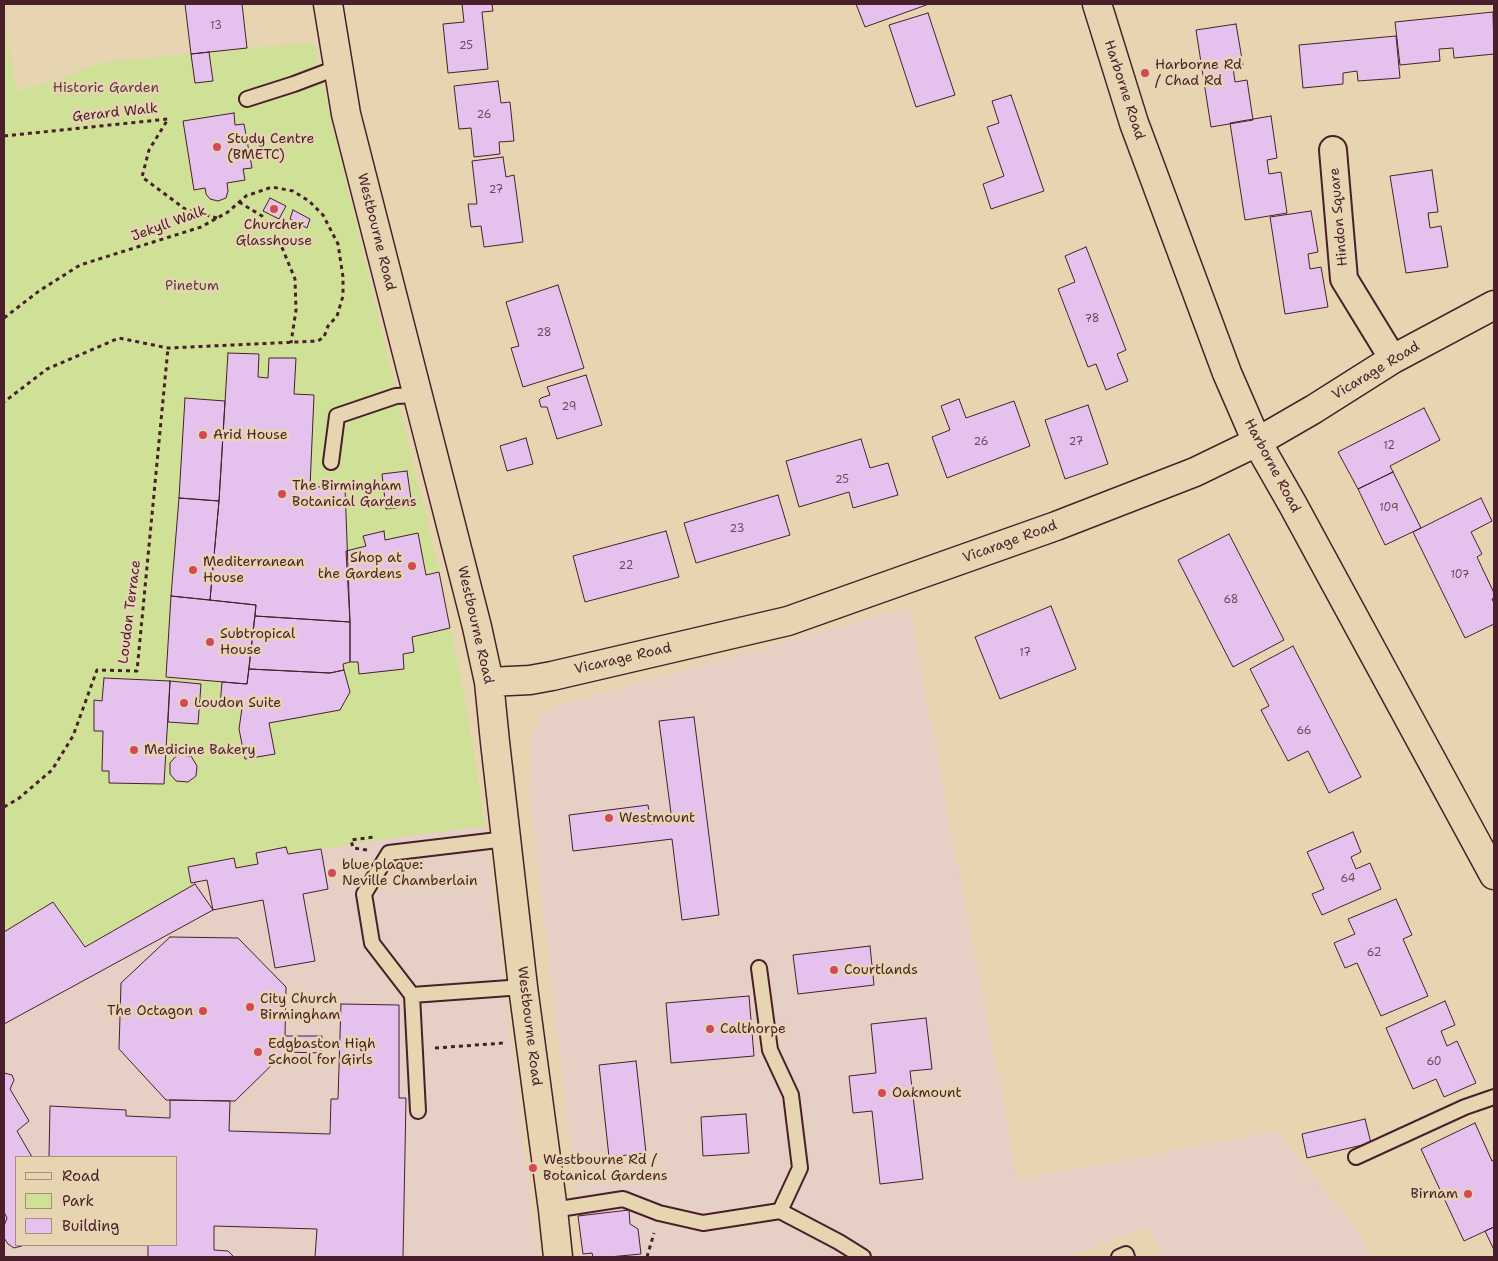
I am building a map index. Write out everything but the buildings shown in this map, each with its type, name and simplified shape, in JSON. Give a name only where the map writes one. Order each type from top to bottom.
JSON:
[{"type":"main road","name":"Westbourne Road","points":[[328,4],[346,114],[477,627],[489,682],[523,987],[558,1257]]},
{"type":"main road","name":"Harborne Road","points":[[1097,4],[1134,123],[1227,373],[1256,442],[1293,505],[1494,875]]},
{"type":"main road","name":"Vicarage Road","points":[[489,682],[530,680],[552,676],[788,621],[1056,526],[1195,472],[1256,442],[1393,359],[1494,305]]},
{"type":"street","name":"Hindon Square","points":[[1333,150],[1344,280],[1393,359]]},
{"type":"lane","points":[[247,99],[339,67]]},
{"type":"lane","points":[[331,462],[338,416],[396,396],[417,395]]},
{"type":"lane","points":[[418,1112],[412,995],[372,943],[364,894],[389,853],[506,839]]},
{"type":"lane","points":[[759,968],[770,1050],[792,1095],[800,1168],[780,1211]]},
{"type":"lane","points":[[412,995],[523,987]]},
{"type":"lane","points":[[1356,1156],[1465,1107],[1494,1097]]},
{"type":"lane","points":[[553,1210],[622,1199],[659,1213],[703,1224],[780,1211],[863,1257]]},
{"type":"lane","points":[[1119,1257],[1126,1254],[1128,1257]]},
{"type":"path","name":"Gerard Walk","points":[[4,136],[168,119],[149,150],[142,177],[185,209],[218,218]]},
{"type":"path","name":"Jekyll Walk","points":[[4,318],[39,291],[80,265],[201,227],[228,212],[246,196],[272,187],[293,191],[309,201],[322,215],[338,244],[343,296],[337,316],[328,326],[324,337],[318,341],[168,348],[119,338],[48,369],[4,402]]},
{"type":"path","points":[[239,202],[262,216],[281,245],[295,279],[296,310],[291,343]]},
{"type":"path","name":"Loudon Terrace","points":[[4,807],[18,799],[52,770],[73,736],[97,670],[137,671],[168,348]]},
{"type":"path","points":[[461,1047],[474,1046]]},
{"type":"shaded area","points":[[909,607],[1018,1180],[1276,1131],[1357,1229],[1371,1257],[1162,1257],[1148,1226],[1069,1257],[583,1257],[529,789],[532,733],[541,716],[559,705]]},
{"type":"shaded area","name":"Edgbaston High School for Girls","points":[[485,826],[538,1257],[4,1257],[4,932],[53,902],[181,892],[192,887],[188,867],[286,847],[288,854]]},
{"type":"green space","points":[[4,18],[16,91],[61,79],[99,63],[313,43],[439,572],[466,706],[485,826],[288,854],[286,847],[256,853],[258,864],[236,868],[233,858],[189,867],[192,887],[85,947],[53,902],[4,932]]},
{"type":"place","name":"Harborne Rd / Chad Rd","points":[[1145,73]]},
{"type":"place","name":"Study Centre (BMETC)","points":[[217,147]]},
{"type":"place","name":"Churcher Glasshouse","points":[[274,209]]},
{"type":"place","name":"Arid House","points":[[203,435]]},
{"type":"place","name":"The Birmingham Botanical Gardens","points":[[282,494]]},
{"type":"place","name":"Shop at the Gardens","points":[[412,566]]},
{"type":"place","name":"Mediterranean House","points":[[193,570]]},
{"type":"place","name":"Subtropical House","points":[[210,642]]},
{"type":"place","name":"Loudon Suite","points":[[184,703]]},
{"type":"place","name":"Medicine Bakery","points":[[134,750]]},
{"type":"place","name":"Westmount","points":[[609,818]]},
{"type":"place","name":"blue plaque: Neville Chamberlain","points":[[332,873]]},
{"type":"place","name":"Courtlands","points":[[834,970]]},
{"type":"place","name":"City Church Birmingham","points":[[250,1007]]},
{"type":"place","name":"The Octagon","points":[[203,1011]]},
{"type":"place","name":"Calthorpe","points":[[710,1029]]},
{"type":"place","name":"Edgbaston High School for Girls","points":[[258,1052]]},
{"type":"place","name":"Oakmount","points":[[882,1093]]},
{"type":"place","name":"Westbourne Rd / Botanical Gardens","points":[[533,1168]]},
{"type":"place","name":"Birnam","points":[[1468,1194]]},
{"type":"park label","name":"Historic Garden","points":[[106,88]]},
{"type":"park label","name":"Pinetum","points":[[192,286]]}]
